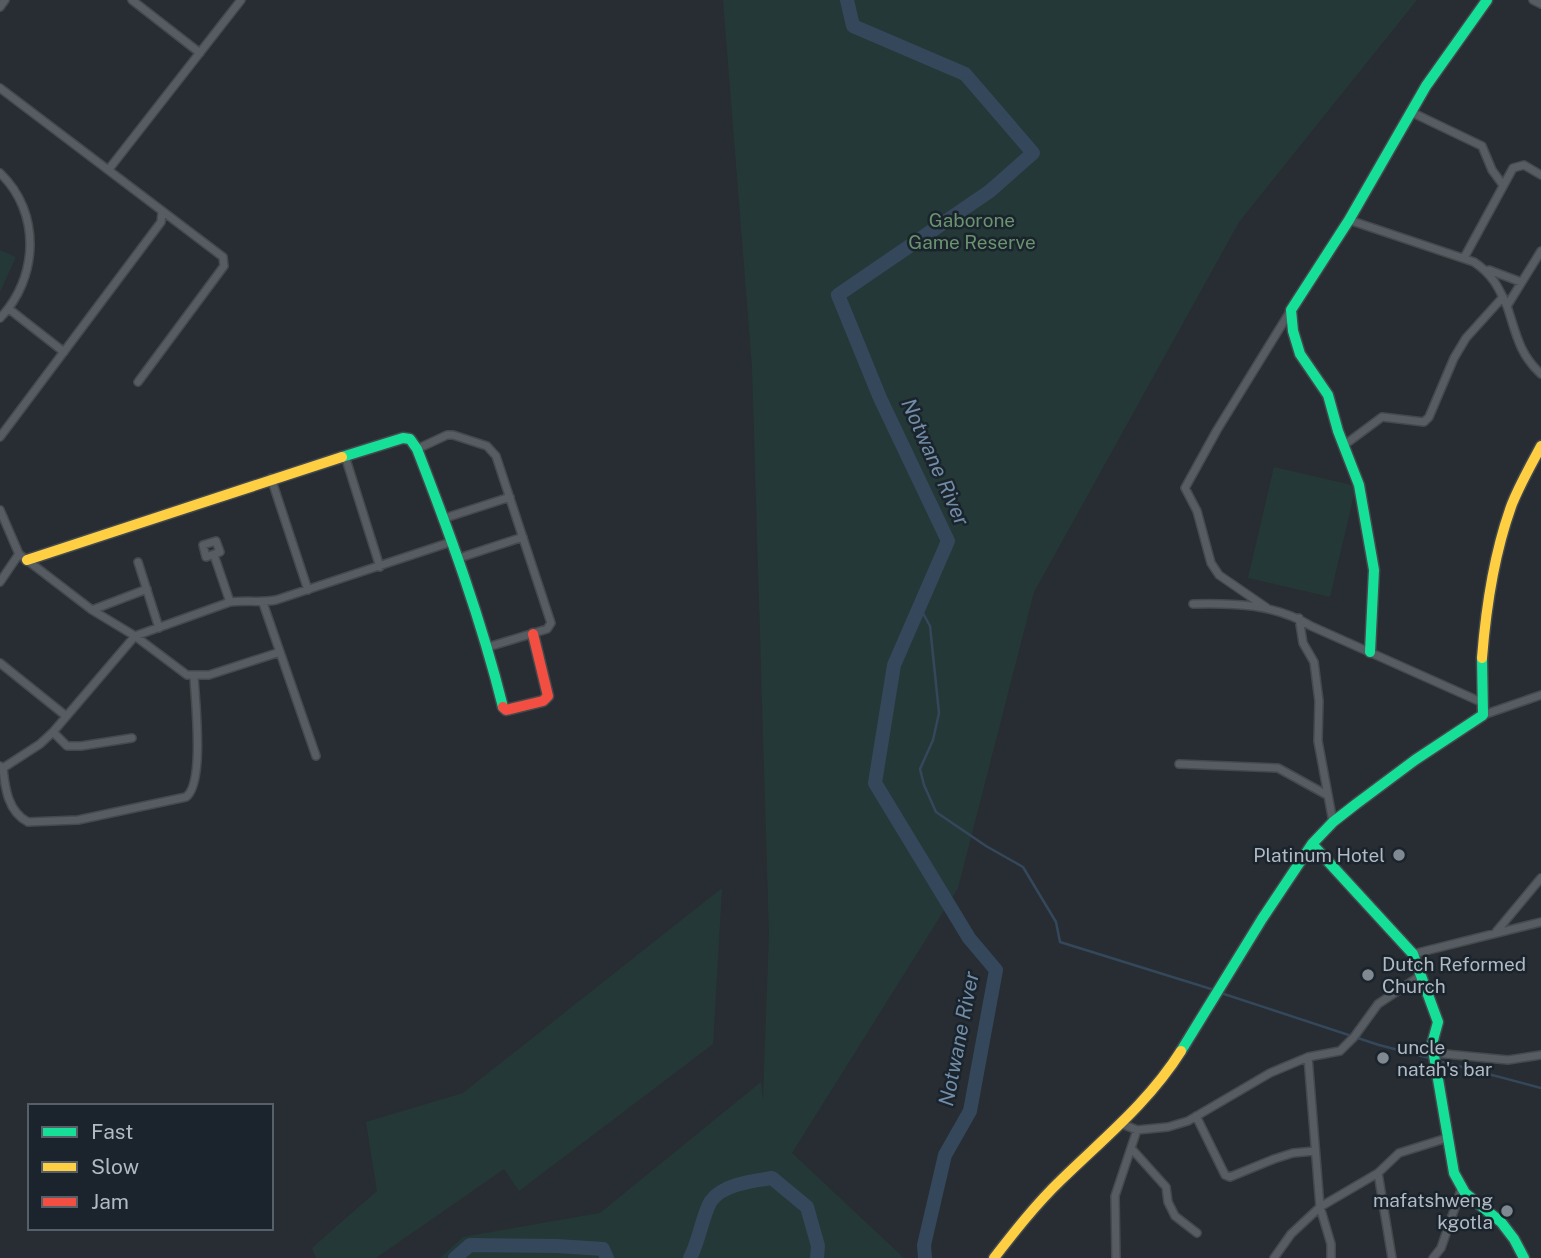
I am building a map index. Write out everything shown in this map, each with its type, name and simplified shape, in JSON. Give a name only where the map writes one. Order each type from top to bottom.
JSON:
[{"type":"street","points":[[0,7],[5,0]]},
{"type":"street","points":[[132,0],[200,53]]},
{"type":"street","points":[[109,170],[241,0]]},
{"type":"street","points":[[1267,608],[1219,575],[1211,563],[1197,511],[1185,488],[1217,430],[1349,220],[1426,86],[1487,0]]},
{"type":"street","points":[[1533,0],[1541,4]]},
{"type":"street","points":[[0,88],[159,206],[163,213],[222,254],[224,265],[138,382]]},
{"type":"street","points":[[1411,113],[1482,146],[1492,170],[1503,185]]},
{"type":"street","points":[[1464,258],[1513,168],[1524,165],[1541,175]]},
{"type":"street","points":[[0,173],[19,198],[28,220],[31,243],[22,289],[0,318]]},
{"type":"street","points":[[0,437],[161,222],[163,213]]},
{"type":"street","points":[[1349,220],[1464,258],[1521,282]]},
{"type":"street","points":[[1507,306],[1541,251]]},
{"type":"street","points":[[1485,269],[1496,282],[1503,297],[1522,352],[1541,374]]},
{"type":"street","points":[[1343,446],[1382,417],[1424,422],[1429,417],[1454,358],[1466,338],[1503,297]]},
{"type":"street","points":[[9,309],[64,352]]},
{"type":"street","points":[[1291,310],[1296,344],[1328,395],[1343,446],[1359,485],[1374,570],[1370,652]]},
{"type":"street","points":[[417,449],[447,435],[459,436],[487,446],[496,456],[551,623],[547,629],[488,647]]},
{"type":"street","points":[[0,582],[23,557],[403,438],[410,439],[417,449],[459,558],[488,647],[504,709],[543,701],[548,694],[533,634]]},
{"type":"street","points":[[1483,715],[1481,702],[1485,634],[1503,541],[1509,514],[1521,484],[1541,446]]},
{"type":"street","points":[[345,456],[380,567]]},
{"type":"street","points":[[271,478],[308,590]]},
{"type":"street","points":[[442,519],[510,497]]},
{"type":"street","points":[[0,510],[23,557],[92,610],[135,636],[187,675],[209,675],[280,652]]},
{"type":"street","points":[[459,558],[523,537]]},
{"type":"street","points":[[194,676],[198,750],[193,789],[186,797],[78,820],[28,822],[12,808],[2,767],[40,744],[53,732],[135,636],[230,602],[242,600],[263,603],[451,542]]},
{"type":"street","points":[[214,555],[230,602]]},
{"type":"street","points":[[138,562],[159,628]]},
{"type":"street","points":[[92,610],[147,589]]},
{"type":"street","points":[[263,603],[316,756]]},
{"type":"street","points":[[1194,604],[1231,603],[1286,612],[1481,702]]},
{"type":"street","points":[[1299,618],[1303,643],[1314,662],[1319,701],[1318,741],[1333,822]]},
{"type":"street","points":[[0,663],[65,716]]},
{"type":"street","points":[[994,1258],[1029,1213],[1122,1124],[1167,1073],[1262,919],[1312,844],[1333,822],[1415,760],[1483,715],[1541,695]]},
{"type":"street","points":[[53,732],[67,746],[132,738]]},
{"type":"street","points":[[1180,764],[1279,768],[1327,795]]},
{"type":"street","points":[[1312,844],[1413,954],[1437,1020],[1432,1044],[1454,1173],[1470,1198],[1501,1222],[1524,1258]]},
{"type":"street","points":[[1495,932],[1541,878]]},
{"type":"street","points":[[1413,954],[1541,922]]},
{"type":"street","points":[[1122,1124],[1137,1130],[1168,1126],[1196,1116],[1270,1073],[1308,1057],[1343,1049],[1378,1004],[1420,976]]},
{"type":"street","points":[[1435,1053],[1508,1060],[1541,1055]]},
{"type":"street","points":[[1308,1057],[1320,1207],[1331,1244],[1331,1258]]},
{"type":"street","points":[[1196,1116],[1225,1175],[1230,1177],[1273,1159],[1293,1153],[1315,1151]]},
{"type":"street","points":[[1116,1258],[1115,1196],[1137,1130]]},
{"type":"street","points":[[1274,1258],[1291,1234],[1320,1207],[1378,1173],[1399,1153],[1447,1138]]},
{"type":"street","points":[[1131,1149],[1166,1187],[1175,1216],[1197,1233]]},
{"type":"street","points":[[1378,1173],[1392,1258]]},
{"type":"street","points":[[1433,1258],[1440,1248],[1461,1187]]},
{"type":"green space","name":"Gaborone Game Reserve","points":[[723,0],[1417,0],[1239,222],[1034,592],[958,888],[792,1153],[904,1258],[440,1258],[463,1237],[600,1213],[761,1082],[763,1100],[769,934],[752,366]]},
{"type":"green space","points":[[0,250],[16,257],[0,292]]},
{"type":"green space","points":[[1274,467],[1356,486],[1330,597],[1248,578]]},
{"type":"green space","points":[[722,888],[713,1044],[519,1191],[504,1169],[376,1258],[316,1258],[312,1248],[377,1191],[366,1122],[463,1093]]},
{"type":"waterway","name":"Notwane River","points":[[847,0],[853,26],[965,74],[1033,153],[990,191],[838,295],[880,398],[948,541],[894,665],[875,783],[969,938],[996,970],[970,1111],[945,1155],[924,1245],[925,1258]]},
{"type":"waterway","points":[[919,606],[930,626],[939,713],[933,740],[920,769],[936,812],[1023,867],[1056,922],[1060,942],[1211,989]]},
{"type":"waterway","points":[[1224,994],[1379,1045],[1429,1058]]},
{"type":"waterway","points":[[1443,1062],[1541,1088]]},
{"type":"waterway","name":"Notwane River","points":[[690,1258],[708,1206],[716,1195],[739,1184],[772,1178],[807,1207],[818,1246],[817,1258]]},
{"type":"waterway","name":"Notwane River","points":[[455,1258],[470,1245],[603,1249],[607,1258]]},
{"type":"traffic: fast","points":[[1370,652],[1374,570],[1359,485],[1338,431],[1328,395],[1300,354],[1293,331],[1291,310],[1349,220],[1426,86],[1487,0]]},
{"type":"traffic: fast","points":[[342,457],[403,438],[410,439],[417,449],[464,577],[503,707]]},
{"type":"traffic: fast","points":[[1181,1051],[1262,919],[1312,844],[1333,822],[1356,804],[1415,760],[1483,715],[1482,658]]},
{"type":"traffic: fast","points":[[1312,844],[1413,954],[1438,1022],[1432,1044],[1454,1173],[1465,1193],[1501,1222],[1524,1258]]},
{"type":"traffic: slow","points":[[1482,658],[1500,542],[1515,497],[1541,446]]},
{"type":"traffic: slow","points":[[27,560],[342,457]]},
{"type":"traffic: slow","points":[[994,1258],[1043,1199],[1155,1087],[1181,1051]]},
{"type":"traffic: jam","points":[[503,707],[506,710],[543,701],[548,696],[533,634]]},
{"type":"place","name":"Platinum Hotel","points":[[1399,855]]},
{"type":"place","name":"Dutch Reformed Church","points":[[1368,975]]},
{"type":"place","name":"uncle natah's bar","points":[[1383,1058]]},
{"type":"place","name":"mafatshweng kgotla","points":[[1507,1211]]}]
